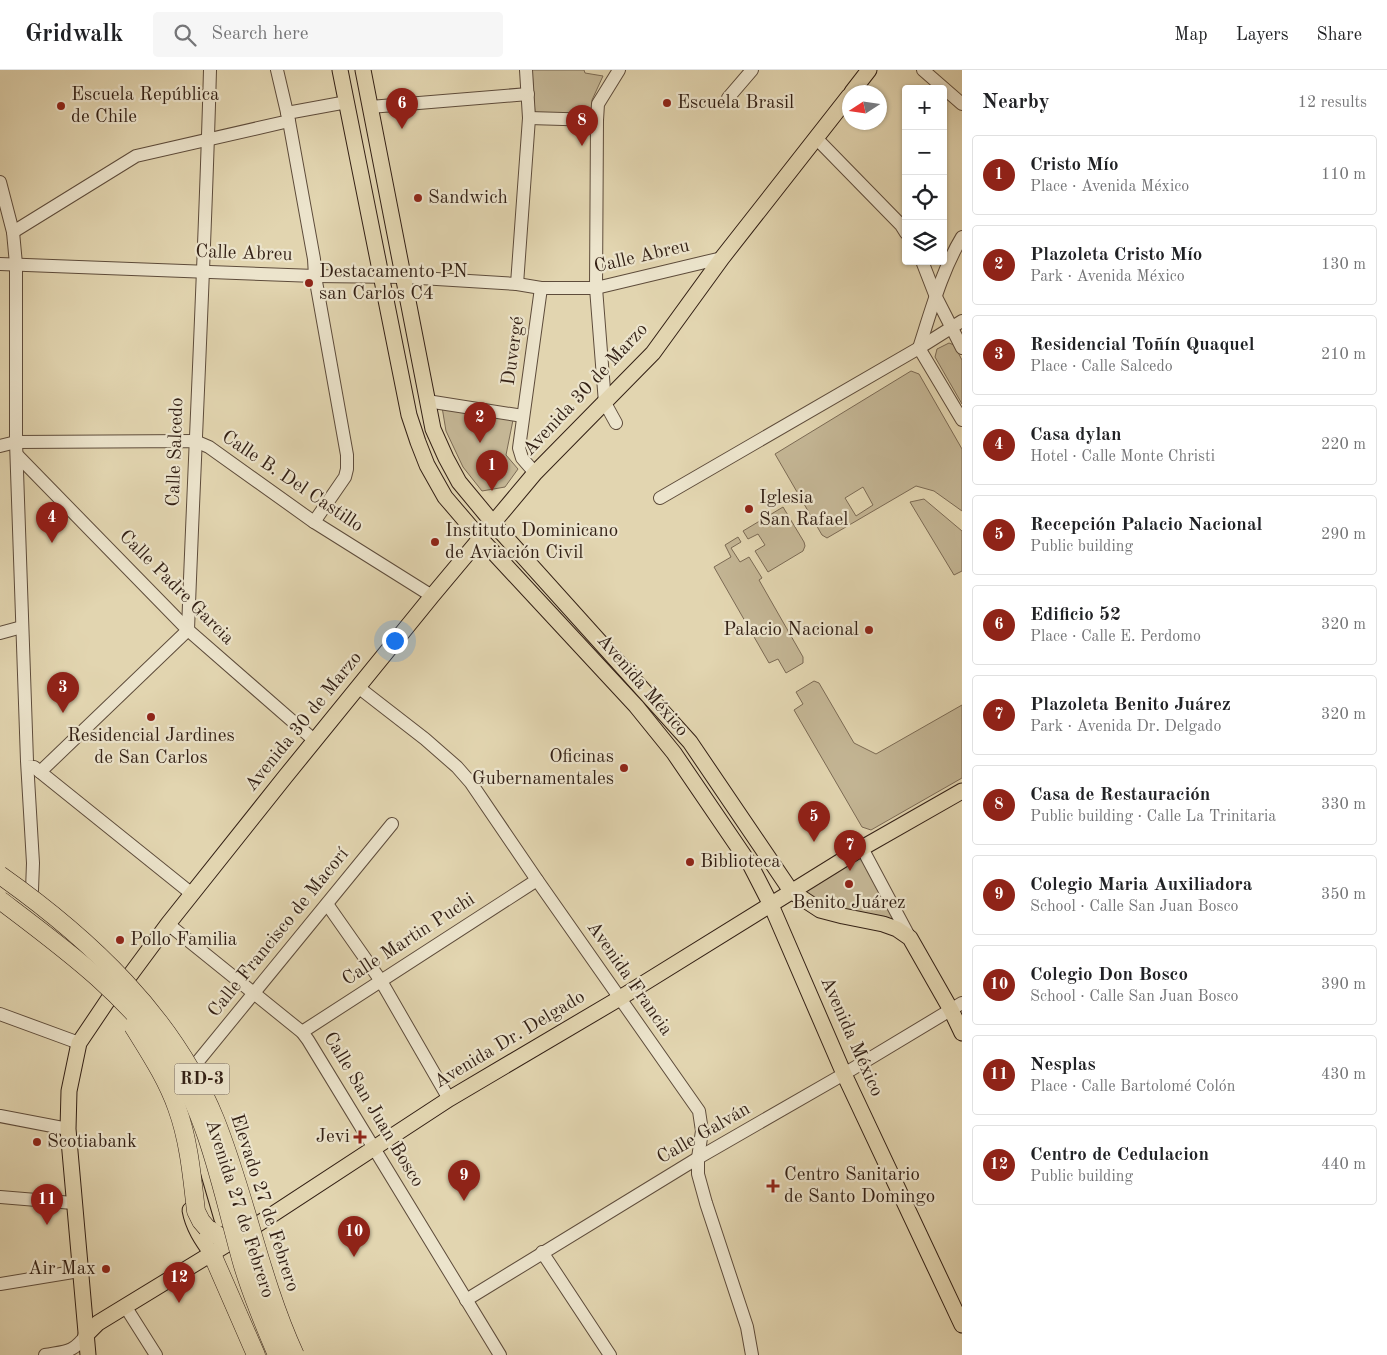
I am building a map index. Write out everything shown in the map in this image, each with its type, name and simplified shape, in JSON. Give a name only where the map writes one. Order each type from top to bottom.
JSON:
[{"type":"highway","name":"Elevado 27 de Febrero","points":[[0,875],[54,916],[119,974],[150,1010],[183,1054],[215,1119],[272,1299],[295,1355]]},
{"type":"highway","name":"Elevado 27 de Febrero","points":[[0,900],[119,990],[171,1061],[188,1092],[202,1126],[214,1160],[242,1262],[265,1328],[277,1355]]},
{"type":"highway","points":[[119,990],[125,1014],[157,1065],[178,1108],[185,1136],[196,1211],[201,1222],[229,1244]]},
{"type":"highway","points":[[212,1254],[253,1348]]},
{"type":"main road","name":"Avenida México","points":[[340,70],[409,415],[427,465],[445,497],[480,539],[636,706],[674,753],[751,866],[771,905],[844,1074],[962,1325]]},
{"type":"main road","name":"Avenida México","points":[[363,70],[433,429],[446,458],[460,482],[493,523],[690,742],[791,892],[820,910],[883,924],[897,929],[910,938]]},
{"type":"main road","points":[[857,85],[869,70]]},
{"type":"main road","name":"Avenida 30 de Marzo","points":[[79,1043],[168,924],[314,740],[432,596],[535,473],[653,353],[722,258],[842,106]]},
{"type":"main road","name":"Avenida Dr. Delgado","points":[[86,1335],[98,1323],[229,1244],[450,1100],[620,998],[862,848],[962,791]]},
{"type":"main road","name":"Avenida 27 de Febrero","points":[[0,869],[32,890],[119,990],[136,1028],[169,1073],[201,1147],[244,1292],[263,1342],[270,1355]]},
{"type":"main road","name":"Avenida 27 de Febrero","points":[[0,908],[164,1019],[195,1065],[214,1104],[282,1309],[292,1336],[303,1355]]},
{"type":"main road","points":[[910,938],[957,1006],[962,1034]]},
{"type":"main road","points":[[79,1043],[69,1092],[68,1129],[79,1271],[88,1355]]},
{"type":"main road","points":[[169,1073],[183,1150],[187,1196],[192,1220],[200,1237],[212,1254]]},
{"type":"street","name":"Calle Salcedo","points":[[188,630],[204,271],[210,70]]},
{"type":"street","points":[[277,70],[288,117],[314,258],[315,276],[347,455],[345,477],[314,522]]},
{"type":"street","points":[[518,284],[529,118],[526,70]]},
{"type":"street","points":[[616,423],[604,403],[596,288],[596,120],[598,104],[619,70]]},
{"type":"street","points":[[728,98],[752,70]]},
{"type":"street","points":[[922,70],[962,104]]},
{"type":"street","points":[[370,107],[528,94]]},
{"type":"street","points":[[13,232],[136,156],[208,140],[347,102]]},
{"type":"street","points":[[529,118],[596,120]]},
{"type":"street","points":[[817,138],[902,227]]},
{"type":"street","points":[[0,182],[13,232],[16,264],[16,442],[27,761],[34,863],[32,890]]},
{"type":"street","points":[[962,237],[956,246],[936,297],[920,348],[962,420]]},
{"type":"street","name":"Calle Abreu","points":[[0,264],[315,276],[404,277],[518,284],[541,288],[596,288],[722,258]]},
{"type":"street","points":[[924,265],[936,297],[956,324],[962,348]]},
{"type":"street","name":"Duvergé","points":[[535,473],[522,458],[518,448],[541,288]]},
{"type":"street","points":[[660,498],[920,348],[956,324]]},
{"type":"street","points":[[427,401],[524,416]]},
{"type":"street","name":"Calle B. Del Castillo","points":[[0,446],[16,442],[195,441],[209,447],[314,522],[432,596]]},
{"type":"street","name":"Calle Padre Garcia","points":[[17,455],[188,630],[314,740]]},
{"type":"street","points":[[0,633],[22,627]]},
{"type":"street","points":[[40,772],[188,630]]},
{"type":"street","name":"Avenida Francia","points":[[358,687],[425,739],[457,767],[471,783],[699,1111],[702,1131],[698,1174],[747,1327],[748,1353]]},
{"type":"street","points":[[27,761],[192,894]]},
{"type":"street","name":"Calle Francisco de Macorí","points":[[195,1065],[392,824]]},
{"type":"street","points":[[862,848],[910,938]]},
{"type":"street","name":"Calle Martin Puchi","points":[[302,1032],[537,880]]},
{"type":"street","points":[[327,904],[381,981],[450,1100]]},
{"type":"street","name":"Calle San Juan Bosco","points":[[168,924],[302,1032],[500,1355]]},
{"type":"street","name":"Calle Galván","points":[[466,1300],[698,1158],[957,1006]]},
{"type":"street","points":[[0,1014],[79,1043]]},
{"type":"street","points":[[0,1116],[68,1129]]},
{"type":"street","points":[[0,1197],[73,1203]]},
{"type":"street","points":[[542,1252],[610,1355]]},
{"type":"street","points":[[0,1284],[79,1271]]},
{"type":"street","points":[[125,1306],[156,1355]]},
{"type":"street","points":[[45,1355],[70,1351],[78,1346],[86,1335]]},
{"type":"shaded area","points":[[532,70],[584,70],[585,73],[603,76],[592,100],[591,113],[535,114]]},
{"type":"shaded area","points":[[949,343],[954,345],[962,360],[962,404],[935,357],[937,349]]},
{"type":"shaded area","points":[[911,371],[919,374],[962,449],[962,511],[934,491],[916,486],[827,538],[822,535],[775,454]],"holes":[[[863,487],[873,505],[856,516],[845,498]]]},
{"type":"shaded area","points":[[442,407],[514,415],[506,455],[518,469],[505,487],[482,491],[463,467],[446,431]]},
{"type":"shaded area","points":[[924,499],[962,531],[962,571],[954,575],[910,502]]},
{"type":"shaded area","points":[[783,507],[805,546],[803,551],[768,572],[755,551],[765,545],[758,534],[748,539],[743,531]]},
{"type":"shaded area","points":[[738,537],[741,542],[731,548],[740,562],[749,557],[762,578],[759,580],[803,657],[803,663],[786,673],[778,659],[769,663],[714,567],[731,557],[725,545]]},
{"type":"shaded area","points":[[814,681],[819,683],[854,743],[876,754],[962,705],[962,778],[871,830],[862,827],[794,710],[803,704],[796,692]]},
{"type":"shaded area","points":[[860,852],[899,923],[836,911],[798,890]]},
{"type":"place","name":"Escuela Brasil","points":[[667,103]]},
{"type":"place","name":"Escuela República de Chile","points":[[61,106]]},
{"type":"place","name":"Edificio 52","points":[[402,129]]},
{"type":"place","name":"Casa de Restauración","points":[[582,146]]},
{"type":"place","name":"Sandwich","points":[[418,198]]},
{"type":"place","name":"Destacamento PN san Carlos C4","points":[[309,283]]},
{"type":"place","name":"Plazoleta Cristo Mío","points":[[480,443]]},
{"type":"place","name":"Cristo Mío","points":[[492,491]]},
{"type":"place","name":"Iglesia San Rafael","points":[[749,509]]},
{"type":"place","name":"Instituto Dominicano de Aviación Civil","points":[[435,542]]},
{"type":"place","name":"Casa dylan","points":[[52,543]]},
{"type":"place","name":"Palacio Nacional","points":[[869,630]]},
{"type":"place","name":"Residencial Toñín Quaquel","points":[[63,713]]},
{"type":"place","name":"Residencial Jardines de San Carlos","points":[[151,717]]},
{"type":"place","name":"Oficinas Gubernamentales","points":[[624,768]]},
{"type":"place","name":"Recepción Palacio Nacional","points":[[814,842]]},
{"type":"place","name":"Biblioteca","points":[[690,862]]},
{"type":"place","name":"Plazoleta Benito Juárez","points":[[850,871]]},
{"type":"place","name":"Benito Juárez","points":[[849,884]]},
{"type":"place","name":"Pollo Familia","points":[[120,940]]},
{"type":"place","name":"Jevi","points":[[360,1137]]},
{"type":"place","name":"Scotiabank","points":[[37,1142]]},
{"type":"place","name":"Centro Sanitario de Santo Domingo","points":[[773,1186]]},
{"type":"place","name":"Colegio Maria Auxiliadora","points":[[464,1201]]},
{"type":"place","name":"Nesplas","points":[[47,1225]]},
{"type":"place","name":"Colegio Don Bosco","points":[[354,1257]]},
{"type":"place","name":"Air Max","points":[[106,1269]]},
{"type":"place","name":"Centro de Cedulacion","points":[[179,1303]]}]
